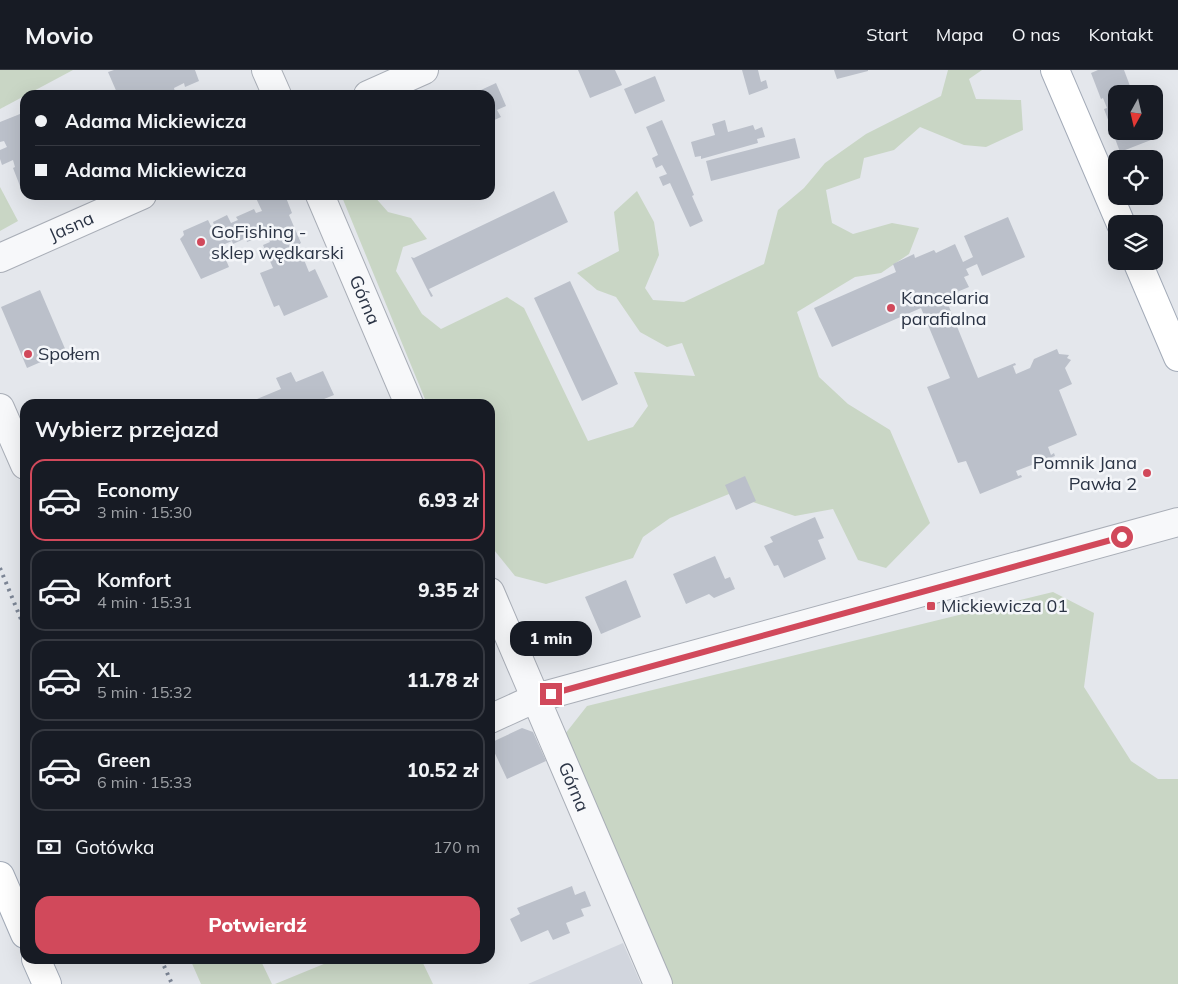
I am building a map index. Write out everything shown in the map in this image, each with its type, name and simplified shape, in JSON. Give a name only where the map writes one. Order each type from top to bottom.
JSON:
[{"type":"main road","points":[[1055,70],[1117,215]]},
{"type":"main road","points":[[1141,270],[1178,357]]},
{"type":"main road","points":[[0,876],[20,922]]},
{"type":"main road","points":[[38,964],[47,984]]},
{"type":"street","points":[[266,70],[275,90]]},
{"type":"street","points":[[379,90],[424,70]]},
{"type":"street","name":"Jasna","points":[[0,258],[131,200]]},
{"type":"street","name":"Górna","points":[[322,200],[407,399]]},
{"type":"street","points":[[0,408],[20,454]]},
{"type":"street","points":[[495,717],[536,698],[1178,522]]},
{"type":"street","name":"Górna","points":[[495,604],[658,984]]},
{"type":"shaded area","points":[[623,943],[641,984],[528,984]]},
{"type":"green space","points":[[0,70],[73,70],[36,90],[20,90],[20,98],[0,109]]},
{"type":"green space","points":[[948,70],[982,70],[969,79],[976,99],[1021,100],[1023,130],[986,147],[964,145],[920,127],[894,150],[864,158],[860,178],[826,190],[832,223],[853,234],[892,223],[919,228],[909,254],[881,273],[855,277],[797,312],[819,377],[848,404],[890,430],[930,523],[886,568],[858,560],[833,509],[795,516],[729,494],[670,518],[643,537],[633,558],[546,584],[515,576],[495,551],[495,399],[425,399],[343,200],[377,200],[388,212],[411,218],[427,239],[403,247],[396,271],[422,314],[441,329],[507,297],[524,308],[588,441],[633,427],[648,406],[634,372],[695,376],[682,343],[667,347],[640,332],[616,297],[597,290],[577,273],[619,251],[614,212],[637,191],[654,222],[659,255],[645,288],[653,300],[684,302],[764,264],[778,210],[804,188],[825,163],[866,134],[941,96]]},
{"type":"green space","points":[[0,187],[18,221],[0,231]]},
{"type":"green space","points":[[1053,592],[1094,613],[1084,687],[1131,761],[1158,779],[1178,779],[1178,984],[671,984],[565,734],[587,706]]},
{"type":"green space","points":[[192,964],[262,964],[272,984],[201,984]]},
{"type":"green space","points":[[324,964],[423,964],[433,984],[275,984]]},
{"type":"building","points":[[114,70],[195,70],[199,81],[185,87],[184,83],[174,88],[174,90],[116,90],[108,72]]},
{"type":"building","points":[[578,70],[615,70],[622,85],[590,98]]},
{"type":"building","points":[[742,70],[758,70],[761,82],[766,80],[768,88],[749,95]]},
{"type":"building","points":[[834,70],[868,70],[868,71],[837,79]]},
{"type":"building","points":[[1098,70],[1124,70],[1130,85],[1108,85],[1108,120],[1104,109],[1107,108],[1103,98],[1101,99],[1091,73]]},
{"type":"building","points":[[655,76],[665,101],[635,114],[624,89]]},
{"type":"building","points":[[496,83],[506,106],[497,110],[501,117],[495,120],[495,90],[481,90]]},
{"type":"building","points":[[20,114],[20,186],[13,168],[15,167],[13,160],[2,165],[0,159],[0,150],[7,147],[4,141],[0,142],[0,122]]},
{"type":"building","points":[[662,120],[703,221],[690,227],[670,183],[663,186],[659,177],[667,174],[662,165],[656,168],[652,158],[658,155],[646,127]]},
{"type":"building","points":[[725,120],[728,132],[753,125],[755,130],[762,127],[765,137],[757,139],[758,143],[701,159],[701,156],[695,157],[691,142],[715,135],[712,124]]},
{"type":"building","points":[[795,138],[800,158],[711,181],[706,161]]},
{"type":"building","points":[[1116,140],[1151,140],[1125,150],[1119,150]]},
{"type":"building","points":[[554,191],[568,222],[429,289],[433,296],[431,297],[411,257],[414,258]]},
{"type":"building","points":[[257,200],[287,200],[292,213],[289,215],[301,243],[298,245],[309,272],[315,269],[328,297],[284,316],[279,305],[274,307],[260,273],[273,268],[263,245],[270,242],[266,234],[247,242],[246,238],[233,244],[232,241],[220,246],[229,267],[201,279],[180,239],[184,235],[183,231],[208,220],[211,226],[214,225],[213,222],[227,215],[231,223],[238,220],[236,217],[254,209],[256,213],[262,211]]},
{"type":"building","points":[[1008,217],[1025,257],[982,276],[977,264],[966,269],[969,275],[964,277],[969,287],[945,297],[978,378],[1015,363],[1016,365],[1013,366],[1016,374],[1030,368],[1034,359],[1057,349],[1059,354],[1069,355],[1067,358],[1071,360],[1065,368],[1072,384],[1059,390],[1077,435],[1048,447],[1051,455],[1054,453],[1055,456],[1016,471],[1018,476],[1021,475],[1022,477],[980,494],[966,461],[958,463],[927,387],[950,378],[921,308],[832,347],[814,308],[896,272],[893,264],[914,254],[915,258],[934,250],[936,253],[955,244],[963,262],[973,257],[964,236]]},
{"type":"building","points":[[570,281],[618,384],[582,401],[534,298]]},
{"type":"building","points":[[40,290],[66,351],[27,368],[1,307]]},
{"type":"building","points":[[323,371],[334,395],[324,399],[257,399],[281,389],[276,378],[291,372],[296,382]]},
{"type":"building","points":[[745,476],[756,501],[736,510],[725,485]]},
{"type":"building","points":[[815,517],[824,538],[818,540],[826,559],[784,578],[778,565],[774,566],[764,546],[773,542],[770,537]]},
{"type":"building","points":[[715,556],[725,579],[730,577],[735,589],[714,598],[709,594],[686,604],[673,574]]},
{"type":"building","points":[[626,580],[641,617],[601,634],[585,597]]},
{"type":"building","points":[[522,728],[533,732],[546,761],[507,779],[495,754],[495,741]]},
{"type":"building","points":[[572,886],[575,895],[585,891],[591,906],[581,909],[584,916],[566,923],[570,933],[553,940],[548,930],[521,942],[510,919],[520,914],[517,908]]},
{"type":"railway","points":[[0,568],[20,617]]},
{"type":"railway","points":[[163,964],[172,984]]},
{"type":"place","name":"GoFishing - sklep wędkarski","points":[[201,242]]},
{"type":"place","name":"Kancelaria parafialna","points":[[891,308]]},
{"type":"place","name":"Społem","points":[[28,354]]},
{"type":"place","name":"Pomnik Jana Pawła 2","points":[[1147,473]]},
{"type":"place","name":"Mickiewicza 01","points":[[931,606]]},
{"type":"route","points":[[551,694],[1122,537]]}]
